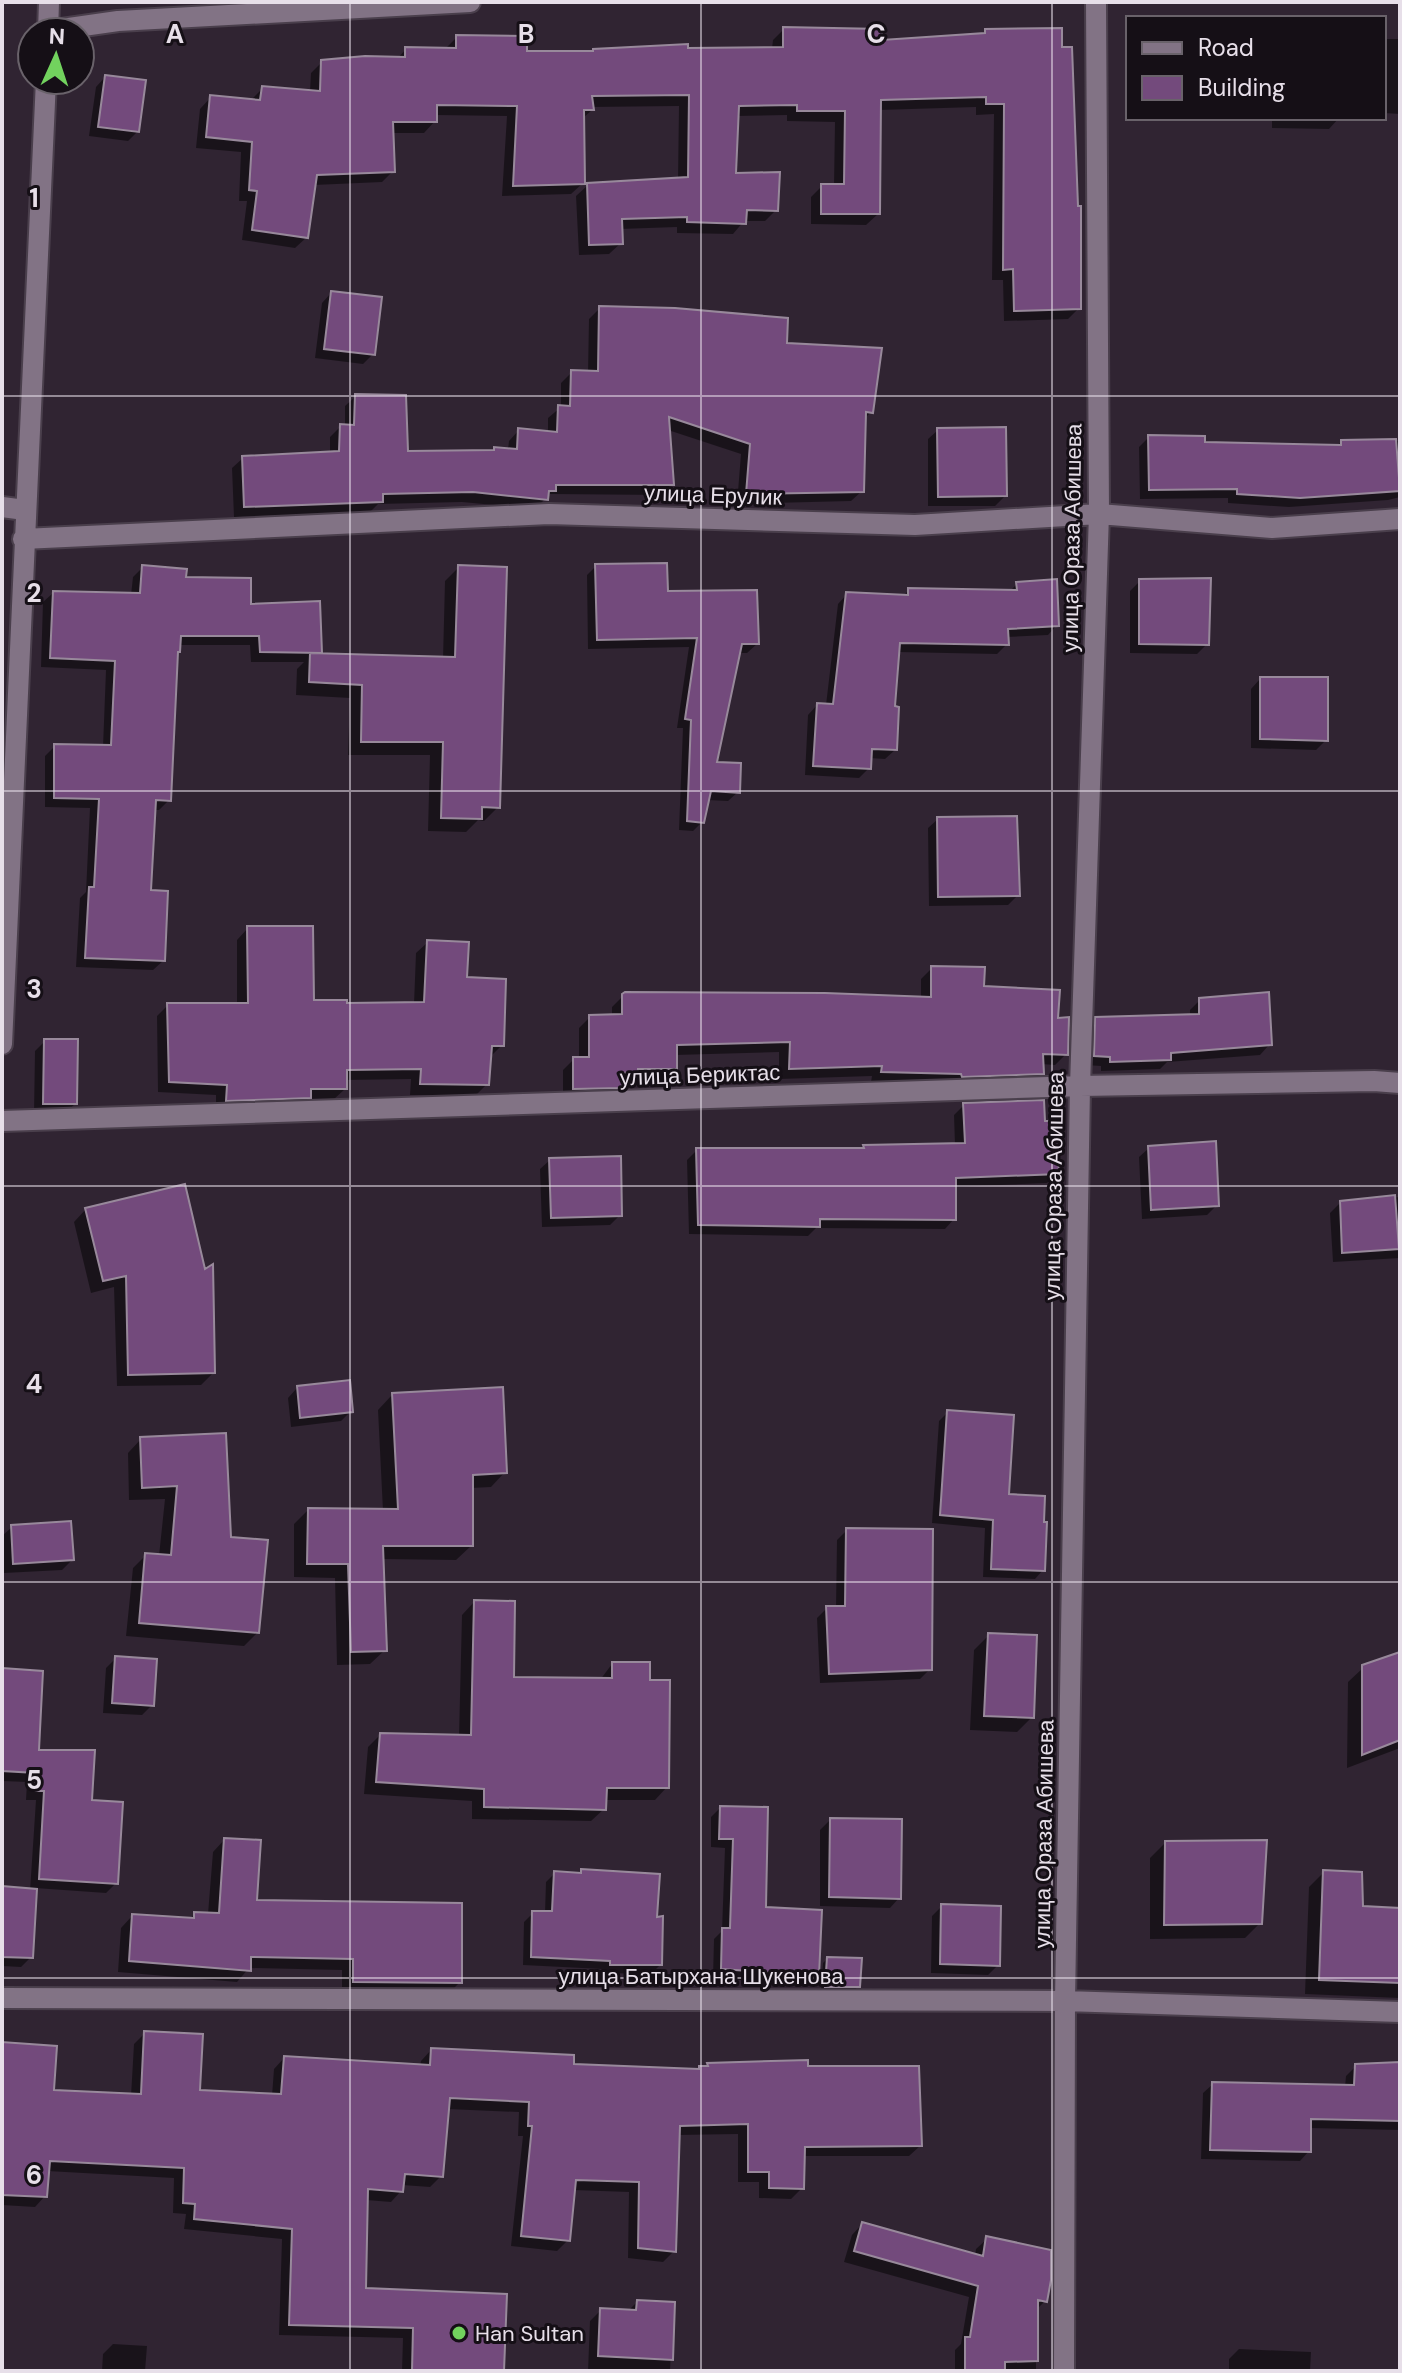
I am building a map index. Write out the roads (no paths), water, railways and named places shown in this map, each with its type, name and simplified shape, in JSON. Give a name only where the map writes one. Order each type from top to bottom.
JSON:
[{"type":"street","points":[[96,24],[470,2]]},
{"type":"street","name":"улица Ораза Абишева","points":[[1064,2371],[1065,2001],[1080,1086],[1099,514],[1096,2]]},
{"type":"street","points":[[2,1044],[45,96]]},
{"type":"street","points":[[2,507],[25,510]]},
{"type":"street","name":"улица Ерулик","points":[[23,539],[549,514],[915,525],[1099,514],[1272,528],[1400,519]]},
{"type":"street","name":"улица Бериктас","points":[[2,1121],[1080,1086],[1400,1083]]},
{"type":"street","name":"улица Батырхана Шукенова","points":[[2,1998],[1065,2001],[1400,2012]]},
{"type":"place","name":"Han Sultan","points":[[459,2333]]}]
